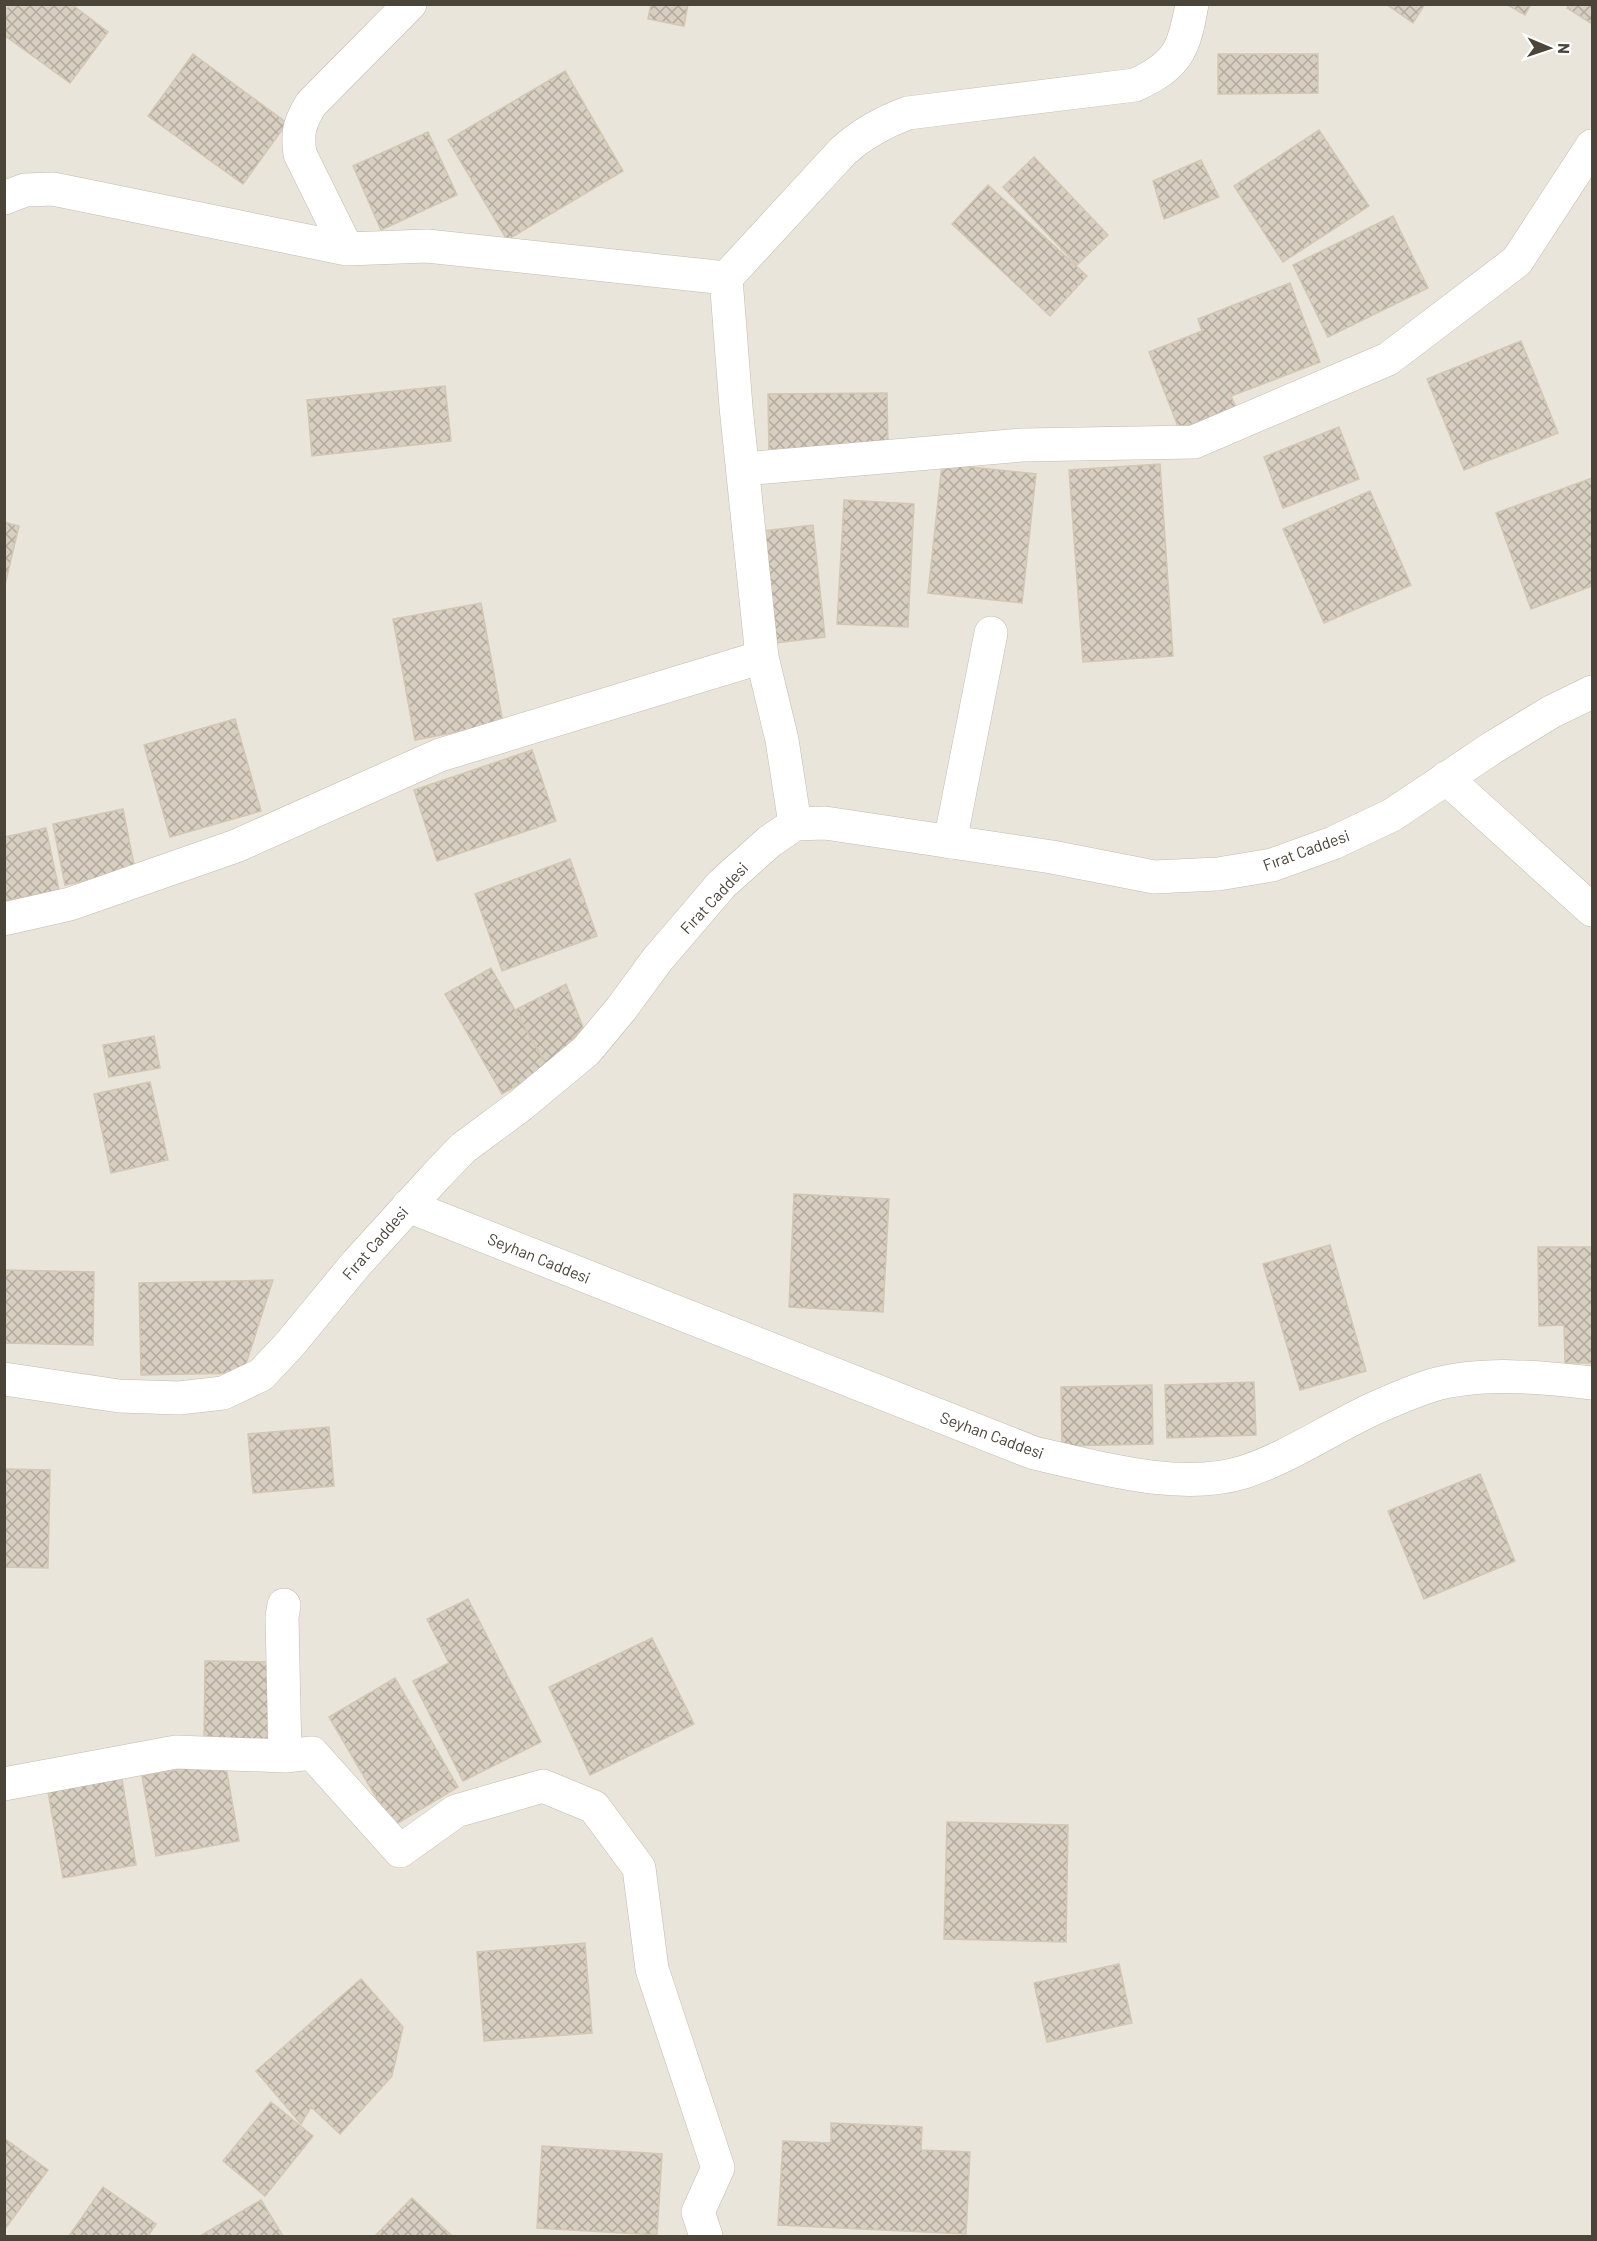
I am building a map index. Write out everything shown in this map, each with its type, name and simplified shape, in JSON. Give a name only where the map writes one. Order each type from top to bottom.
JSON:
[{"type":"street","points":[[347,249],[300,154],[298,138],[300,122],[311,104],[410,4]]},
{"type":"street","points":[[795,824],[782,740],[762,657],[742,469],[726,278],[843,151],[860,136],[908,113],[1135,85],[1168,66],[1179,52],[1187,34],[1192,4]]},
{"type":"street","points":[[742,469],[1022,445],[1194,442],[1388,359],[1517,261],[1593,146]]},
{"type":"street","points":[[4,198],[25,190],[53,189],[347,249],[427,246],[726,278]]},
{"type":"street","points":[[950,842],[991,633]]},
{"type":"street","points":[[4,919],[70,904],[236,846],[440,755],[762,657]]},
{"type":"street","name":"Fırat Caddesi","points":[[4,1379],[119,1396],[179,1398],[223,1393],[261,1375],[290,1344],[356,1264],[464,1148],[521,1105],[586,1051],[657,960],[722,884],[770,841],[795,824],[825,823],[1052,858],[1154,877],[1218,874],[1272,865],[1333,843],[1392,815],[1551,712],[1593,693]]},
{"type":"street","points":[[1446,778],[1593,910]]},
{"type":"street","name":"Seyhan Caddesi","points":[[408,1206],[1034,1453],[1139,1476],[1203,1478],[1243,1472],[1287,1453],[1374,1409],[1431,1386],[1467,1380],[1515,1377],[1593,1383]]},
{"type":"street","points":[[284,1605],[282,1617],[285,1756]]},
{"type":"street","points":[[4,1784],[176,1752],[285,1756],[312,1753],[400,1851],[456,1810],[543,1786],[594,1807],[639,1868],[652,1969],[718,2168],[698,2212],[706,2236]]},
{"type":"shaded area","points":[[5,5],[1592,5],[1592,2236],[5,2236]]},
{"type":"building","points":[[10,4],[71,4],[108,32],[70,83],[4,35],[4,12]]},
{"type":"building","points":[[651,4],[688,4],[684,26],[648,19]]},
{"type":"building","points":[[1386,4],[1425,4],[1413,23]]},
{"type":"building","points":[[1506,4],[1531,4],[1525,15]]},
{"type":"building","points":[[1569,4],[1592,4],[1592,24],[1567,8]]},
{"type":"building","points":[[193,54],[287,123],[243,184],[148,116]]},
{"type":"building","points":[[1218,54],[1318,54],[1318,93],[1218,94]]},
{"type":"building","points":[[565,71],[623,171],[507,240],[448,140]]},
{"type":"building","points":[[1319,130],[1369,206],[1283,262],[1234,186]]},
{"type":"building","points":[[428,132],[457,195],[381,230],[353,166]]},
{"type":"building","points":[[1034,157],[1108,235],[1077,265],[1003,187]]},
{"type":"building","points":[[1201,160],[1219,197],[1164,219],[1153,181]]},
{"type":"building","points":[[988,185],[1087,276],[1050,316],[952,224]]},
{"type":"building","points":[[1393,216],[1428,288],[1328,337],[1293,265]]},
{"type":"building","points":[[1290,283],[1320,362],[1231,396],[1236,407],[1179,429],[1149,352],[1202,331],[1198,319]]},
{"type":"building","points":[[1521,341],[1558,433],[1464,470],[1427,379]]},
{"type":"building","points":[[445,386],[451,441],[312,456],[307,400]]},
{"type":"building","points":[[887,393],[888,452],[769,453],[768,394]]},
{"type":"building","points":[[1339,427],[1359,479],[1283,508],[1264,457]]},
{"type":"building","points":[[942,464],[1036,474],[1022,603],[928,593]]},
{"type":"building","points":[[1160,464],[1173,656],[1083,662],[1069,470]]},
{"type":"building","points":[[1592,478],[1592,586],[1531,609],[1496,513]]},
{"type":"building","points":[[1370,491],[1411,585],[1324,623],[1283,529]]},
{"type":"building","points":[[844,500],[914,504],[908,627],[837,624]]},
{"type":"building","points":[[4,522],[19,526],[4,589]]},
{"type":"building","points":[[813,525],[825,637],[776,643],[763,531]]},
{"type":"building","points":[[481,603],[503,723],[415,740],[393,619]]},
{"type":"building","points":[[235,719],[261,811],[170,837],[144,745]]},
{"type":"building","points":[[532,750],[556,821],[437,861],[414,790]]},
{"type":"building","points":[[123,809],[135,870],[65,885],[53,824]]},
{"type":"building","points":[[46,828],[59,890],[4,901],[4,837]]},
{"type":"building","points":[[570,859],[597,936],[502,971],[475,894]]},
{"type":"building","points":[[491,968],[548,1068],[502,1094],[445,994]]},
{"type":"building","points":[[566,984],[583,1027],[548,1068],[515,1010]]},
{"type":"building","points":[[154,1036],[160,1068],[109,1077],[103,1045]]},
{"type":"building","points":[[150,1082],[168,1160],[111,1173],[94,1094]]},
{"type":"building","points":[[794,1194],[889,1199],[883,1312],[789,1307]]},
{"type":"building","points":[[1330,1245],[1366,1371],[1300,1390],[1263,1264]]},
{"type":"building","points":[[1538,1247],[1592,1247],[1592,1363],[1565,1363],[1564,1325],[1539,1326]]},
{"type":"building","points":[[4,1270],[94,1272],[93,1345],[4,1343]]},
{"type":"building","points":[[273,1280],[243,1373],[141,1375],[139,1283]]},
{"type":"building","points":[[1254,1382],[1256,1435],[1167,1438],[1165,1385]]},
{"type":"building","points":[[1152,1385],[1153,1444],[1062,1446],[1061,1387]]},
{"type":"building","points":[[329,1427],[334,1486],[253,1493],[248,1434]]},
{"type":"building","points":[[4,1469],[50,1470],[48,1568],[4,1567]]},
{"type":"building","points":[[1480,1474],[1515,1561],[1424,1599],[1388,1511]]},
{"type":"building","points":[[468,1599],[541,1742],[463,1781],[413,1681],[449,1663],[427,1619]]},
{"type":"building","points":[[652,1638],[694,1724],[590,1775],[549,1687]]},
{"type":"building","points":[[205,1661],[269,1662],[267,1747],[204,1745]]},
{"type":"building","points":[[395,1678],[458,1787],[393,1826],[329,1717]]},
{"type":"building","points":[[225,1761],[239,1841],[156,1856],[142,1776]]},
{"type":"building","points":[[121,1773],[136,1865],[63,1878],[47,1786]]},
{"type":"building","points":[[947,1822],[1068,1825],[1066,1942],[944,1939]]},
{"type":"building","points":[[585,1943],[592,2033],[484,2041],[477,1952]]},
{"type":"building","points":[[1119,1964],[1132,2023],[1047,2042],[1034,1983]]},
{"type":"building","points":[[361,1979],[403,2027],[392,2076],[340,2134],[311,2107],[301,2124],[256,2071]]},
{"type":"building","points":[[271,2102],[313,2136],[265,2196],[223,2161]]},
{"type":"building","points":[[831,2123],[922,2127],[921,2150],[970,2152],[966,2234],[778,2225],[783,2141],[831,2143]]},
{"type":"building","points":[[4,2138],[48,2170],[5,2229],[4,2229]]},
{"type":"building","points":[[542,2146],[662,2154],[657,2235],[537,2228]]},
{"type":"building","points":[[103,2187],[156,2224],[148,2236],[69,2236]]},
{"type":"building","points":[[412,2198],[452,2236],[375,2236]]},
{"type":"building","points":[[261,2200],[283,2236],[200,2236]]}]
